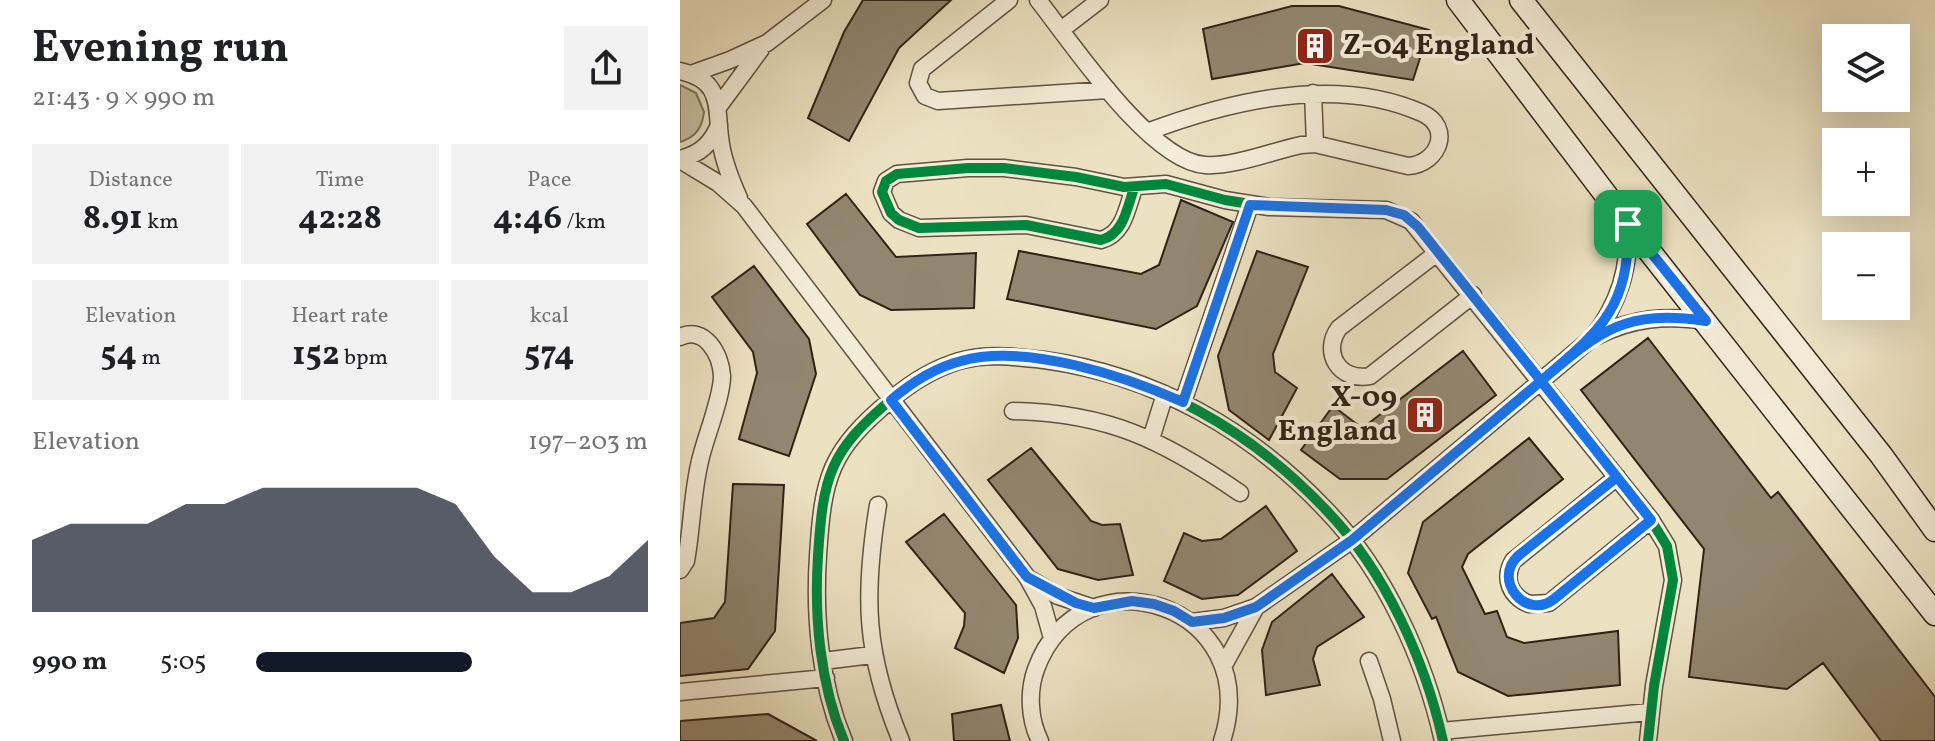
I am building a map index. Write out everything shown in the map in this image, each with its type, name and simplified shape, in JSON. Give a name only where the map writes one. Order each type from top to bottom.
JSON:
[{"type":"street","points":[[719,106],[767,43],[823,0]]},
{"type":"street","points":[[1009,0],[922,69],[918,83],[925,96],[938,101],[1108,90]]},
{"type":"street","points":[[1038,0],[1108,90],[1147,132],[1181,160],[1208,166],[1315,144],[1408,166],[1429,160],[1439,141],[1433,121],[1425,114],[1364,98],[1313,93],[1212,110],[1147,132]]},
{"type":"street","points":[[1061,30],[1100,0]]},
{"type":"street","points":[[1458,0],[1628,224],[1934,613]]},
{"type":"street","points":[[1521,0],[1881,455],[1935,530]]},
{"type":"street","points":[[686,73],[767,43]]},
{"type":"street","points":[[686,73],[709,86],[719,106],[725,161],[739,200]]},
{"type":"street","points":[[1313,93],[1315,144]]},
{"type":"street","points":[[680,159],[704,149],[719,125]]},
{"type":"street","points":[[680,159],[739,200],[1027,577],[1043,606],[1052,638]]},
{"type":"street","points":[[1134,188],[1120,228],[1108,238],[1093,240],[1026,225],[919,228],[891,213],[882,192],[886,181],[897,174],[968,168],[1040,171],[1134,188],[1166,184],[1250,205],[1395,212],[1418,227],[1651,520],[1667,546],[1673,580],[1650,712],[1648,741]]},
{"type":"street","points":[[1183,402],[1250,205]]},
{"type":"street","points":[[1192,622],[1224,618],[1256,607],[1352,540],[1592,338],[1607,319],[1621,289],[1628,257],[1628,224]]},
{"type":"street","points":[[1437,253],[1339,328],[1331,343],[1337,366],[1348,375],[1370,376],[1473,295]]},
{"type":"street","points":[[1592,338],[1619,325],[1640,320],[1684,318],[1706,321]]},
{"type":"street","points":[[680,337],[691,334],[709,342],[718,357],[722,376],[700,462],[686,561],[680,570]]},
{"type":"street","points":[[844,741],[824,669],[817,569],[828,478],[847,442],[860,426],[891,400],[924,375],[962,360],[982,357],[1032,359],[1081,367],[1165,394],[1225,425],[1273,460],[1319,503],[1352,540],[1378,581],[1405,632],[1442,736],[1650,712]]},
{"type":"street","points":[[1151,439],[1165,394]]},
{"type":"street","points":[[1013,411],[1072,415],[1102,421],[1151,439],[1192,460],[1240,493]]},
{"type":"street","points":[[1617,477],[1513,561],[1508,579],[1512,592],[1529,604],[1549,603],[1651,520]]},
{"type":"street","points":[[878,505],[869,594],[872,655],[901,741]]},
{"type":"street","points":[[1027,577],[1058,596],[1094,608]]},
{"type":"street","points":[[1038,739],[1031,697],[1041,656],[1052,638],[1071,620],[1094,608],[1132,601],[1174,611],[1192,622],[1211,642],[1224,665],[1230,692],[1229,718],[1222,741]]},
{"type":"street","points":[[1224,665],[1256,607]]},
{"type":"street","points":[[680,692],[824,669],[872,655]]},
{"type":"street","points":[[1369,661],[1392,741]]},
{"type":"shaded area","points":[[680,85],[696,93],[704,112],[697,131],[680,142]]},
{"type":"building","points":[[863,0],[951,0],[899,48],[849,141],[808,118],[844,32]]},
{"type":"building","name":"Z-04 England","points":[[1292,6],[1339,6],[1429,30],[1413,80],[1305,63],[1212,79],[1203,29]]},
{"type":"building","points":[[846,194],[896,257],[976,253],[974,308],[891,310],[860,295],[807,224]]},
{"type":"building","points":[[1181,200],[1233,222],[1197,306],[1156,329],[1007,299],[1019,251],[1141,274],[1159,265]]},
{"type":"building","points":[[1257,251],[1308,267],[1273,354],[1275,372],[1297,388],[1269,440],[1229,410],[1218,356]]},
{"type":"building","points":[[754,266],[809,339],[816,374],[789,456],[739,439],[757,373],[753,352],[712,297]]},
{"type":"building","points":[[1648,338],[1771,498],[1778,492],[1935,697],[1935,741],[1881,741],[1823,663],[1787,689],[1689,677],[1704,549],[1581,390]]},
{"type":"building","name":"X-09 England","points":[[1463,351],[1496,395],[1387,479],[1340,479],[1301,450],[1333,406],[1358,425],[1369,423]]},
{"type":"building","points":[[1529,438],[1563,479],[1468,554],[1462,567],[1485,614],[1497,611],[1507,637],[1524,643],[1618,631],[1620,685],[1508,696],[1458,672],[1436,617],[1432,619],[1408,573],[1423,522]]},
{"type":"building","points":[[1031,448],[1091,521],[1102,525],[1120,524],[1133,575],[1098,580],[1058,569],[988,480]]},
{"type":"building","points":[[733,484],[784,485],[775,631],[748,669],[680,676],[680,623],[714,618],[725,602]]},
{"type":"building","points":[[1266,506],[1297,551],[1238,595],[1202,599],[1164,581],[1184,533],[1202,541],[1221,539]]},
{"type":"building","points":[[944,514],[1016,605],[1018,638],[1004,673],[955,648],[964,626],[965,613],[906,542]]},
{"type":"building","points":[[1332,574],[1364,617],[1317,647],[1313,659],[1320,685],[1266,695],[1262,650],[1272,622]]},
{"type":"building","points":[[1001,705],[1010,741],[954,741],[952,714]]},
{"type":"building","points":[[768,714],[817,741],[680,741],[680,721]]},
{"type":"cycle path","points":[[1134,188],[1120,226],[1101,240],[1026,225],[919,228],[891,213],[882,192],[886,181],[897,174],[1004,168],[1124,187],[1166,184],[1225,200],[1269,207],[1386,210],[1411,221],[1651,520],[1667,546],[1673,580],[1654,686],[1648,741]]},
{"type":"cycle path","points":[[844,741],[824,674],[817,603],[823,505],[833,467],[842,451],[871,417],[915,382],[959,361],[1002,356],[1085,367],[1162,393],[1233,432],[1298,482],[1348,535],[1384,589],[1414,648],[1443,741]]},
{"type":"place","name":"Z-04 England","points":[[1315,46]]},
{"type":"place","name":"X-09 England","points":[[1425,415]]},
{"type":"route","points":[[1628,224],[1625,273],[1607,319],[1592,338],[1541,381],[1418,227],[1404,215],[1386,210],[1250,205],[1183,402],[1081,367],[1007,357],[962,360],[943,367],[924,375],[891,400],[1027,577],[1042,588],[1094,608],[1132,601],[1154,604],[1192,622],[1208,622],[1256,607],[1352,540],[1541,381],[1617,477],[1651,520],[1549,603],[1542,605],[1522,602],[1512,592],[1508,579],[1510,566],[1518,556],[1617,477],[1579,429],[1541,381],[1592,338],[1619,325],[1662,318],[1706,321],[1628,224]]}]
